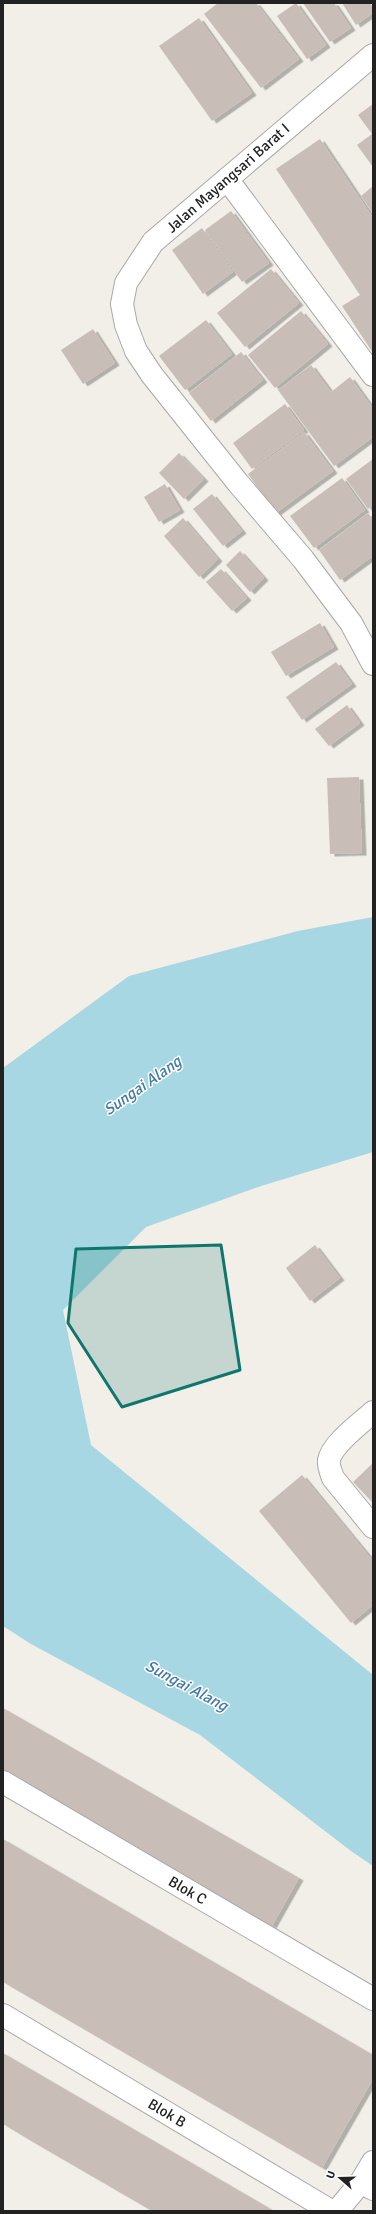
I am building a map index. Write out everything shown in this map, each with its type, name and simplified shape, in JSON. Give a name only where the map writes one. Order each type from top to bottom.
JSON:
[{"type":"street","name":"Jalan Mayangsari Barat I","points":[[373,55],[153,242],[126,283],[122,304],[126,325],[136,351],[152,375],[307,566],[351,623],[373,664]]},
{"type":"street","points":[[227,179],[373,375]]},
{"type":"street","points":[[373,1412],[344,1438],[329,1459],[329,1468],[333,1478],[373,1527]]},
{"type":"street","name":"Blok C","points":[[3,1782],[373,1999]]},
{"type":"street","name":"Blok B","points":[[3,2015],[331,2211]]},
{"type":"street","points":[[337,2211],[367,2185],[373,2162]]},
{"type":"highlighted area","points":[[221,1245],[240,1370],[122,1407],[68,1323],[76,1249]]},
{"type":"water","name":"Sungai Alang","points":[[373,917],[373,1152],[261,1186],[146,1227],[63,1310],[91,1445],[373,1675],[373,1866],[351,1851],[200,1735],[31,1644],[3,1626],[3,1068],[129,976],[298,931]]},
{"type":"building","points":[[218,3],[256,3],[299,59],[261,88],[204,14]]},
{"type":"building","points":[[296,3],[326,45],[307,59],[277,16]]},
{"type":"building","points":[[303,3],[334,3],[351,28],[330,42]]},
{"type":"building","points":[[342,3],[371,3],[373,13],[356,25]]},
{"type":"building","points":[[199,18],[252,93],[212,121],[159,46]]},
{"type":"building","points":[[373,104],[373,167],[357,145],[372,134],[358,115]]},
{"type":"building","points":[[320,139],[373,218],[373,353],[342,306],[360,295],[276,169]]},
{"type":"building","points":[[373,186],[373,214],[361,196]]},
{"type":"building","points":[[231,211],[269,263],[242,282],[205,230]]},
{"type":"building","points":[[202,228],[233,272],[203,294],[172,250]]},
{"type":"building","points":[[271,269],[299,303],[245,347],[217,313]]},
{"type":"building","points":[[301,311],[328,344],[275,388],[248,355]]},
{"type":"building","points":[[206,320],[232,354],[185,390],[159,356]]},
{"type":"building","points":[[93,329],[115,363],[83,384],[61,350]]},
{"type":"building","points":[[241,352],[263,380],[211,421],[189,393]]},
{"type":"building","points":[[311,365],[331,392],[350,377],[373,409],[373,437],[334,466],[278,390]]},
{"type":"building","points":[[285,404],[304,430],[252,469],[233,443]]},
{"type":"building","points":[[304,432],[333,471],[276,513],[248,474]]},
{"type":"building","points":[[179,453],[204,479],[184,499],[159,473]]},
{"type":"building","points":[[373,459],[373,505],[368,509],[346,479]]},
{"type":"building","points":[[342,478],[365,510],[314,548],[290,516]]},
{"type":"building","points":[[165,484],[180,510],[159,522],[144,497]]},
{"type":"building","points":[[212,494],[242,531],[223,546],[193,509]]},
{"type":"building","points":[[368,513],[373,520],[373,556],[340,580],[319,550]]},
{"type":"building","points":[[183,518],[218,559],[199,577],[164,536]]},
{"type":"building","points":[[240,551],[264,578],[250,592],[226,565]]},
{"type":"building","points":[[221,569],[247,598],[232,611],[206,582]]},
{"type":"building","points":[[320,623],[334,647],[286,676],[271,652]]},
{"type":"building","points":[[336,662],[352,684],[302,720],[286,697]]},
{"type":"building","points":[[347,705],[360,723],[329,746],[315,729]]},
{"type":"building","points":[[359,777],[362,853],[330,854],[327,778]]},
{"type":"building","points":[[315,1245],[340,1278],[310,1301],[286,1268]]},
{"type":"building","points":[[373,1463],[373,1503],[353,1482]]},
{"type":"building","points":[[302,1475],[373,1561],[373,1605],[351,1623],[259,1511]]},
{"type":"building","points":[[3,1708],[299,1878],[272,1926],[3,1772]]},
{"type":"building","points":[[3,1839],[373,2055],[373,2079],[322,2168],[3,1982]]},
{"type":"building","points":[[3,2053],[274,2211],[152,2211],[33,2142],[3,2124]]}]
